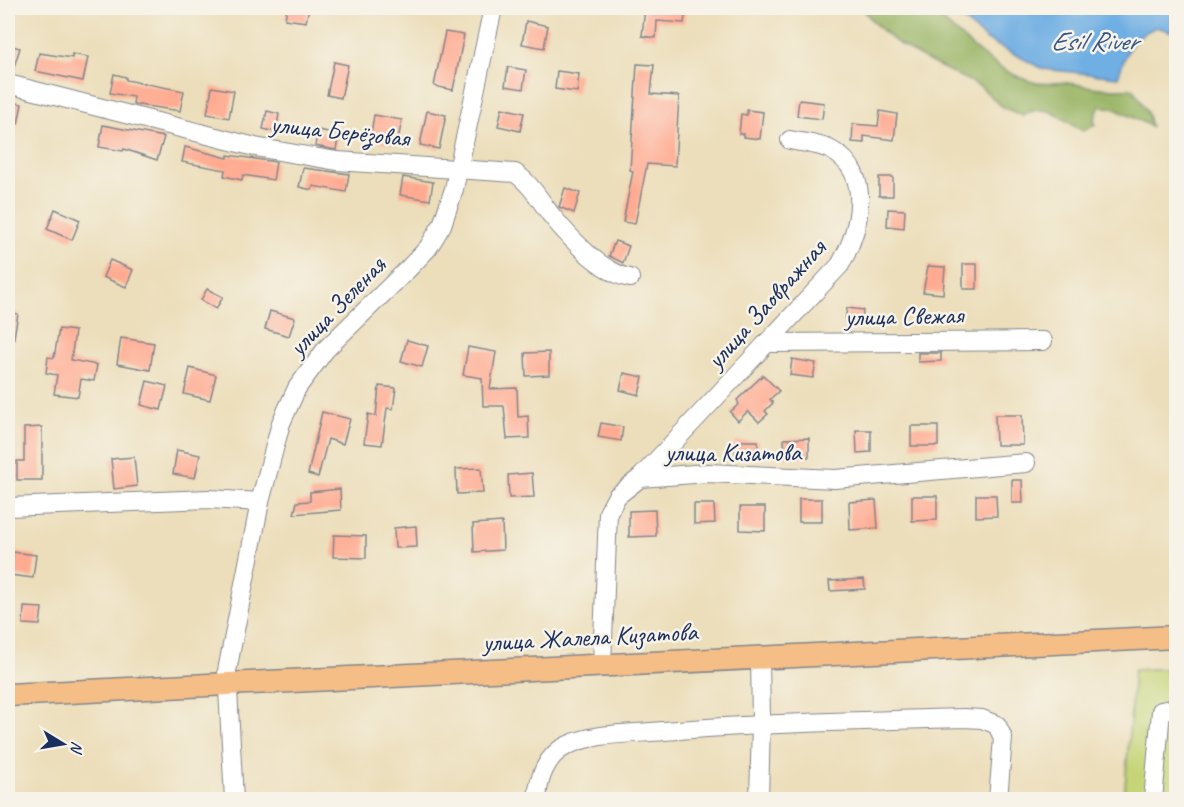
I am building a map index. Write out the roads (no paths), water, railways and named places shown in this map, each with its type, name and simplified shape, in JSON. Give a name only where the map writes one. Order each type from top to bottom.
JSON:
[{"type":"main road","name":"улица Жалела Кизатова","points":[[8,695],[1176,637]]},
{"type":"street","name":"улица Зеленая","points":[[234,800],[227,684],[229,660],[260,502],[281,423],[297,388],[326,349],[428,248],[442,225],[450,206],[459,168],[493,8]]},
{"type":"street","name":"улица Берёзовая","points":[[8,84],[255,147],[337,161],[515,173],[523,179],[554,218],[607,270],[630,278]]},
{"type":"street","name":"улица Заовражная","points":[[640,478],[840,265],[854,236],[859,216],[857,183],[843,159],[826,148],[790,140]]},
{"type":"street","name":"улица Свежая","points":[[766,343],[1043,341]]},
{"type":"street","name":"улица Кизатова","points":[[602,665],[608,513],[617,496],[640,478],[708,473],[835,478],[1026,463]]},
{"type":"street","points":[[8,507],[209,499],[260,502]]},
{"type":"street","points":[[759,656],[761,723],[759,800]]},
{"type":"street","points":[[1153,800],[1161,711],[1176,708]]},
{"type":"street","points":[[537,800],[538,786],[544,770],[556,753],[567,746],[598,737],[761,723],[982,719],[997,725],[1003,738],[998,800]]},
{"type":"water","name":"Esil River","points":[[949,8],[1176,8],[1176,33],[1156,27],[1140,36],[1130,46],[1118,77],[1043,69],[987,40]]}]
